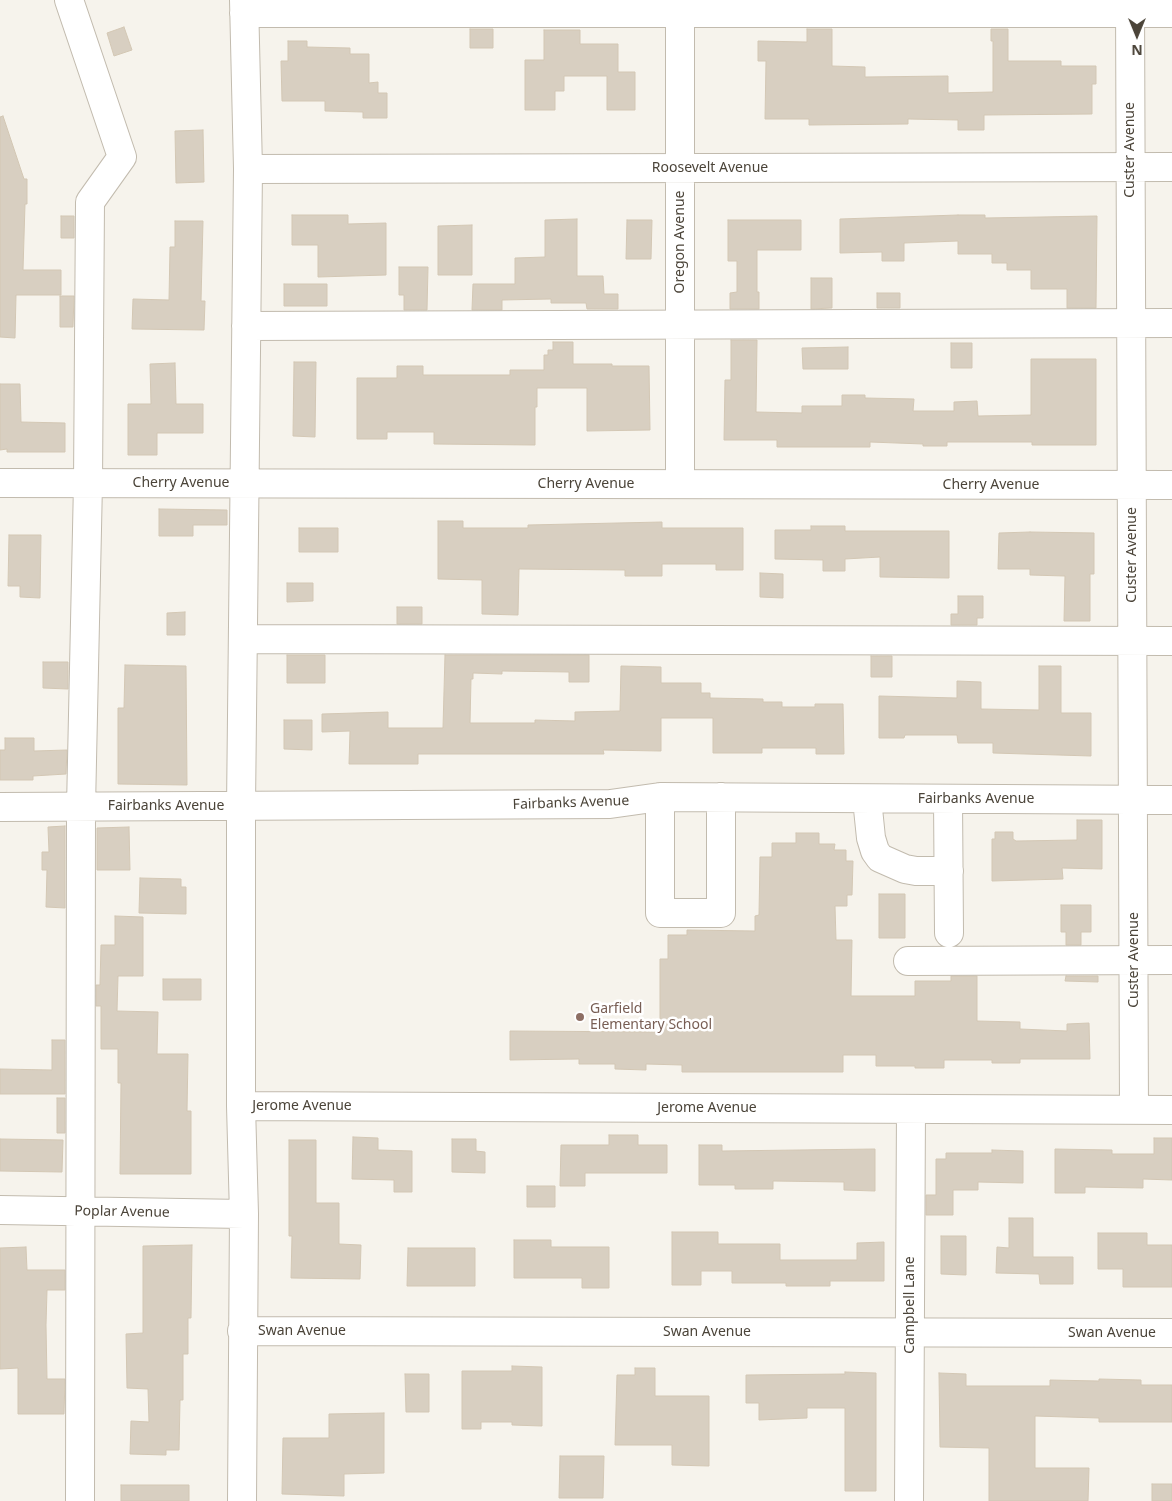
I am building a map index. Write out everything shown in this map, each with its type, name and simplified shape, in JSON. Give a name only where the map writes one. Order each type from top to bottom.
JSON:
[{"type":"street","points":[[69,0],[122,157],[90,202],[88,483],[81,807],[80,1501]]},
{"type":"street","points":[[242,1501],[244,1214],[241,1106],[241,806],[248,169],[244,6],[1130,6],[1172,13]]},
{"type":"street","name":"Oregon Avenue","points":[[680,6],[680,484]]},
{"type":"street","name":"Custer Avenue","points":[[1130,6],[1134,1109]]},
{"type":"street","name":"Roosevelt Avenue","points":[[248,169],[1172,167]]},
{"type":"street","points":[[246,326],[1172,323]]},
{"type":"street","name":"Cherry Avenue","points":[[0,483],[1172,485]]},
{"type":"street","points":[[243,639],[1172,641]]},
{"type":"street","points":[[660,797],[660,914],[721,914],[721,797]]},
{"type":"street","name":"Fairbanks Avenue","points":[[0,807],[610,804],[660,797],[1172,800]]},
{"type":"street","points":[[867,799],[871,838],[875,851],[880,858],[905,869],[949,871]]},
{"type":"street","points":[[948,799],[949,933]]},
{"type":"street","points":[[908,961],[1172,960]]},
{"type":"street","name":"Jerome Avenue","points":[[241,1106],[1172,1110]]},
{"type":"street","name":"Campbell Lane","points":[[909,1501],[911,1109]]},
{"type":"street","name":"Poplar Avenue","points":[[0,1210],[244,1214]]},
{"type":"street","name":"Swan Avenue","points":[[242,1331],[1172,1333]]},
{"type":"building","points":[[124,27],[132,50],[114,56],[107,33]]},
{"type":"building","points":[[470,29],[493,29],[493,48],[470,48]]},
{"type":"building","points":[[807,29],[832,29],[832,66],[865,67],[865,77],[948,76],[948,93],[993,92],[993,41],[991,41],[991,29],[1008,29],[1008,61],[1061,61],[1061,66],[1096,66],[1096,84],[1092,84],[1092,114],[984,115],[984,130],[958,130],[958,120],[908,119],[908,124],[809,125],[809,119],[765,119],[766,61],[758,61],[758,41],[807,42]]},
{"type":"building","points":[[544,30],[580,30],[580,44],[618,44],[618,72],[635,72],[635,110],[607,110],[607,76],[564,76],[564,91],[555,91],[555,110],[525,110],[525,60],[544,60]]},
{"type":"building","points":[[288,41],[307,41],[307,47],[350,48],[350,54],[369,54],[369,83],[378,82],[378,93],[387,93],[387,118],[363,118],[363,112],[325,111],[325,101],[282,101],[281,61],[288,61]]},
{"type":"building","points":[[3,116],[24,179],[27,179],[23,270],[61,270],[61,295],[16,295],[15,338],[0,337],[0,117]]},
{"type":"building","points":[[203,130],[204,182],[176,183],[175,131]]},
{"type":"building","points":[[292,215],[348,215],[348,224],[386,223],[386,275],[318,277],[318,245],[292,245]]},
{"type":"building","points":[[985,215],[985,218],[1097,216],[1096,308],[1067,308],[1067,289],[1031,289],[1031,270],[1007,270],[1007,263],[992,263],[992,254],[958,254],[958,241],[904,243],[904,261],[882,261],[882,252],[840,253],[840,219]]},
{"type":"building","points":[[61,216],[74,216],[74,238],[61,238]]},
{"type":"building","points":[[577,219],[577,276],[603,276],[604,294],[618,294],[618,309],[587,309],[586,303],[551,303],[551,299],[502,300],[502,310],[472,310],[473,284],[515,284],[515,258],[545,257],[545,220]]},
{"type":"building","points":[[627,220],[652,220],[651,259],[626,259]]},
{"type":"building","points":[[728,220],[801,220],[801,250],[757,250],[759,309],[730,309],[730,293],[737,292],[737,261],[728,261]]},
{"type":"building","points":[[175,221],[203,221],[201,301],[205,301],[204,330],[132,329],[133,299],[169,300],[170,247],[175,247]]},
{"type":"building","points":[[472,225],[472,275],[438,275],[438,226]]},
{"type":"building","points":[[399,267],[428,267],[427,310],[404,310],[404,295],[399,295]]},
{"type":"building","points":[[811,278],[832,278],[832,308],[811,309]]},
{"type":"building","points":[[284,284],[327,284],[327,306],[284,306]]},
{"type":"building","points":[[877,293],[900,293],[900,308],[877,308]]},
{"type":"building","points":[[60,296],[74,296],[73,327],[60,327]]},
{"type":"building","points":[[731,340],[757,340],[756,412],[802,413],[802,406],[842,406],[842,395],[865,395],[865,398],[914,399],[913,411],[954,411],[954,402],[977,401],[978,416],[1031,415],[1031,359],[1096,359],[1096,445],[1032,445],[1032,442],[947,442],[947,446],[923,446],[923,444],[870,442],[870,447],[777,447],[777,440],[724,440],[725,380],[731,380]]},
{"type":"building","points":[[553,342],[573,342],[573,364],[649,366],[650,430],[587,431],[587,388],[537,388],[535,445],[434,444],[434,432],[387,432],[387,439],[357,439],[357,378],[397,378],[397,366],[423,366],[423,375],[510,375],[510,370],[544,370],[544,355],[548,355],[548,350],[553,350]]},
{"type":"building","points":[[951,343],[972,343],[972,368],[951,368]]},
{"type":"building","points":[[848,347],[848,369],[803,369],[802,348]]},
{"type":"building","points":[[294,362],[316,362],[315,437],[293,436]]},
{"type":"building","points":[[175,363],[176,404],[203,404],[203,433],[157,433],[157,455],[128,455],[128,404],[151,404],[150,364]]},
{"type":"building","points":[[0,384],[20,384],[21,422],[65,423],[65,452],[7,452],[7,449],[0,450]]},
{"type":"building","points":[[159,509],[227,510],[227,525],[193,525],[193,536],[159,536]]},
{"type":"building","points":[[438,521],[463,521],[463,528],[528,528],[528,525],[662,522],[662,528],[743,528],[743,570],[716,570],[716,564],[662,564],[662,576],[625,576],[625,570],[519,569],[518,615],[482,614],[482,580],[438,579]]},
{"type":"building","points":[[811,526],[845,526],[845,531],[949,531],[949,578],[880,577],[880,557],[845,559],[845,571],[823,571],[823,560],[775,559],[775,530],[811,530]]},
{"type":"building","points":[[299,528],[338,528],[338,552],[299,552]]},
{"type":"building","points":[[999,533],[1094,533],[1094,574],[1090,574],[1090,621],[1064,621],[1065,576],[1030,575],[1030,569],[998,569]]},
{"type":"building","points":[[9,535],[41,535],[40,598],[20,597],[20,586],[8,586]]},
{"type":"building","points":[[760,573],[783,574],[783,598],[760,597]]},
{"type":"building","points":[[287,583],[313,583],[313,601],[287,602]]},
{"type":"building","points":[[958,596],[983,596],[983,618],[977,618],[977,625],[951,625],[951,614],[958,614]]},
{"type":"building","points":[[397,607],[422,607],[422,624],[397,624]]},
{"type":"building","points":[[185,612],[185,635],[167,635],[167,613]]},
{"type":"building","points":[[287,655],[325,655],[325,683],[287,683]]},
{"type":"building","points":[[445,655],[589,655],[589,682],[569,682],[569,672],[502,671],[502,674],[473,673],[473,679],[471,679],[470,723],[535,723],[535,720],[575,721],[575,712],[620,711],[621,666],[661,667],[661,683],[701,683],[701,693],[710,693],[710,698],[763,699],[763,702],[782,702],[782,707],[815,707],[815,704],[843,704],[844,754],[816,754],[816,748],[762,748],[762,753],[713,753],[713,718],[661,718],[661,751],[603,750],[604,754],[418,754],[418,764],[349,764],[350,731],[322,732],[322,714],[388,712],[388,728],[443,728]]},
{"type":"building","points":[[871,656],[892,656],[892,677],[871,677]]},
{"type":"building","points":[[43,662],[68,662],[68,689],[43,688]]},
{"type":"building","points":[[125,665],[186,666],[187,785],[118,784],[118,708],[124,708]]},
{"type":"building","points":[[1039,666],[1061,666],[1061,713],[1091,713],[1091,756],[993,753],[993,743],[958,743],[957,735],[905,735],[904,738],[879,738],[879,696],[957,698],[957,681],[981,682],[981,709],[1039,710]]},
{"type":"building","points":[[284,720],[312,720],[312,750],[284,749]]},
{"type":"building","points":[[5,738],[34,738],[34,751],[67,750],[66,774],[33,776],[33,780],[0,780],[0,750],[5,750]]},
{"type":"building","points":[[1077,820],[1102,820],[1102,869],[1062,868],[1063,879],[992,881],[992,839],[995,839],[995,832],[1013,832],[1013,839],[1016,841],[1077,840]]},
{"type":"building","points":[[65,826],[65,908],[46,907],[47,870],[42,870],[42,852],[49,852],[48,827]]},
{"type":"building","points":[[129,827],[130,870],[97,870],[97,828]]},
{"type":"building","points":[[796,833],[819,833],[819,844],[835,844],[834,850],[846,850],[846,861],[853,861],[852,895],[847,895],[847,906],[835,906],[836,940],[852,940],[851,996],[915,996],[915,981],[951,981],[951,976],[977,976],[977,1021],[1020,1022],[1020,1029],[1067,1031],[1067,1024],[1089,1023],[1090,1059],[1020,1059],[1020,1063],[992,1063],[992,1060],[944,1060],[944,1068],[915,1068],[915,1066],[876,1066],[876,1055],[843,1055],[843,1072],[682,1072],[682,1065],[646,1064],[646,1070],[615,1069],[615,1064],[579,1064],[579,1059],[510,1060],[510,1031],[660,1032],[660,959],[668,959],[668,935],[687,935],[687,930],[755,931],[755,916],[759,915],[760,857],[772,857],[772,843],[796,843]]},
{"type":"building","points":[[140,878],[181,879],[181,887],[186,887],[186,914],[139,913]]},
{"type":"building","points":[[879,894],[905,894],[905,938],[879,938]]},
{"type":"building","points":[[1061,905],[1091,905],[1091,932],[1081,932],[1081,945],[1066,945],[1066,932],[1061,932]]},
{"type":"building","points":[[115,916],[143,917],[143,976],[118,976],[117,1011],[158,1012],[157,1054],[188,1054],[187,1111],[191,1111],[191,1174],[120,1174],[121,1083],[118,1083],[118,1049],[101,1049],[101,1006],[96,1006],[96,985],[100,985],[101,945],[115,945]]},
{"type":"building","points":[[1066,976],[1098,976],[1098,982],[1065,981]]},
{"type":"building","points":[[163,979],[201,979],[201,1000],[163,1000]]},
{"type":"building","points":[[52,1040],[65,1040],[65,1094],[0,1094],[0,1069],[52,1070]]},
{"type":"building","points":[[57,1098],[65,1098],[65,1133],[57,1133]]},
{"type":"building","points":[[609,1135],[638,1135],[638,1145],[667,1145],[667,1173],[585,1173],[585,1186],[560,1186],[561,1145],[609,1145]]},
{"type":"building","points":[[353,1137],[378,1138],[378,1150],[412,1151],[412,1192],[394,1192],[394,1180],[352,1179]]},
{"type":"building","points":[[1154,1138],[1172,1138],[1172,1180],[1143,1179],[1143,1188],[1085,1187],[1085,1193],[1055,1193],[1055,1149],[1112,1150],[1112,1154],[1154,1154]]},
{"type":"building","points":[[0,1139],[63,1140],[62,1172],[0,1171]]},
{"type":"building","points":[[452,1139],[476,1139],[476,1151],[485,1152],[485,1173],[452,1172]]},
{"type":"building","points":[[289,1140],[316,1140],[316,1203],[339,1203],[339,1244],[361,1245],[360,1279],[291,1278],[292,1236],[289,1236]]},
{"type":"building","points":[[699,1145],[722,1145],[722,1151],[875,1149],[875,1191],[844,1190],[844,1182],[773,1181],[773,1189],[735,1189],[735,1185],[699,1185]]},
{"type":"building","points":[[992,1150],[1023,1151],[1023,1183],[978,1182],[978,1190],[953,1190],[953,1215],[926,1215],[926,1195],[936,1195],[936,1159],[946,1159],[946,1153],[992,1153]]},
{"type":"building","points":[[527,1186],[555,1186],[555,1207],[527,1207]]},
{"type":"building","points":[[1009,1218],[1033,1218],[1033,1257],[1073,1257],[1073,1284],[1040,1284],[1039,1274],[996,1273],[997,1247],[1009,1248]]},
{"type":"building","points":[[672,1232],[718,1232],[718,1244],[780,1244],[780,1260],[857,1260],[857,1243],[884,1242],[884,1281],[830,1281],[830,1286],[786,1286],[786,1283],[732,1283],[732,1271],[701,1271],[701,1285],[672,1285]]},
{"type":"building","points":[[1098,1233],[1147,1233],[1147,1245],[1172,1245],[1172,1287],[1123,1287],[1123,1269],[1098,1269]]},
{"type":"building","points":[[941,1236],[966,1236],[966,1275],[941,1274]]},
{"type":"building","points":[[514,1240],[551,1240],[551,1247],[609,1247],[609,1288],[582,1288],[582,1278],[514,1278]]},
{"type":"building","points":[[192,1245],[191,1318],[188,1318],[188,1354],[183,1354],[183,1400],[180,1400],[179,1450],[166,1450],[166,1455],[130,1454],[131,1421],[149,1422],[148,1389],[127,1388],[126,1334],[143,1333],[143,1246]]},
{"type":"building","points":[[26,1247],[27,1270],[65,1270],[65,1290],[47,1290],[46,1325],[47,1379],[65,1379],[64,1414],[18,1414],[18,1368],[0,1369],[0,1248]]},
{"type":"building","points":[[408,1248],[475,1248],[475,1286],[407,1286]]},
{"type":"building","points":[[512,1366],[542,1367],[542,1426],[512,1425],[512,1422],[481,1422],[481,1429],[462,1429],[462,1371],[512,1371]]},
{"type":"building","points":[[635,1368],[655,1368],[655,1396],[709,1396],[709,1466],[672,1465],[672,1445],[615,1445],[617,1375],[635,1375]]},
{"type":"building","points":[[845,1372],[876,1373],[876,1491],[845,1491],[845,1408],[807,1408],[807,1418],[759,1420],[759,1403],[746,1403],[746,1375],[845,1374]]},
{"type":"building","points":[[939,1373],[966,1374],[966,1386],[1050,1386],[1050,1380],[1099,1381],[1099,1379],[1141,1380],[1141,1385],[1172,1385],[1172,1422],[1099,1422],[1099,1418],[1035,1416],[1035,1468],[1089,1468],[1088,1501],[989,1501],[989,1448],[940,1447]]},
{"type":"building","points":[[405,1374],[429,1374],[429,1412],[406,1412]]},
{"type":"building","points":[[384,1413],[384,1473],[344,1474],[344,1496],[282,1494],[283,1438],[329,1438],[329,1414]]},
{"type":"building","points":[[560,1456],[604,1456],[603,1498],[559,1498]]},
{"type":"building","points":[[1152,1484],[1172,1484],[1172,1501],[1152,1501]]},
{"type":"building","points":[[121,1485],[189,1485],[189,1501],[121,1501]]},
{"type":"place","name":"Garfield Elementary School","points":[[580,1017]]}]
